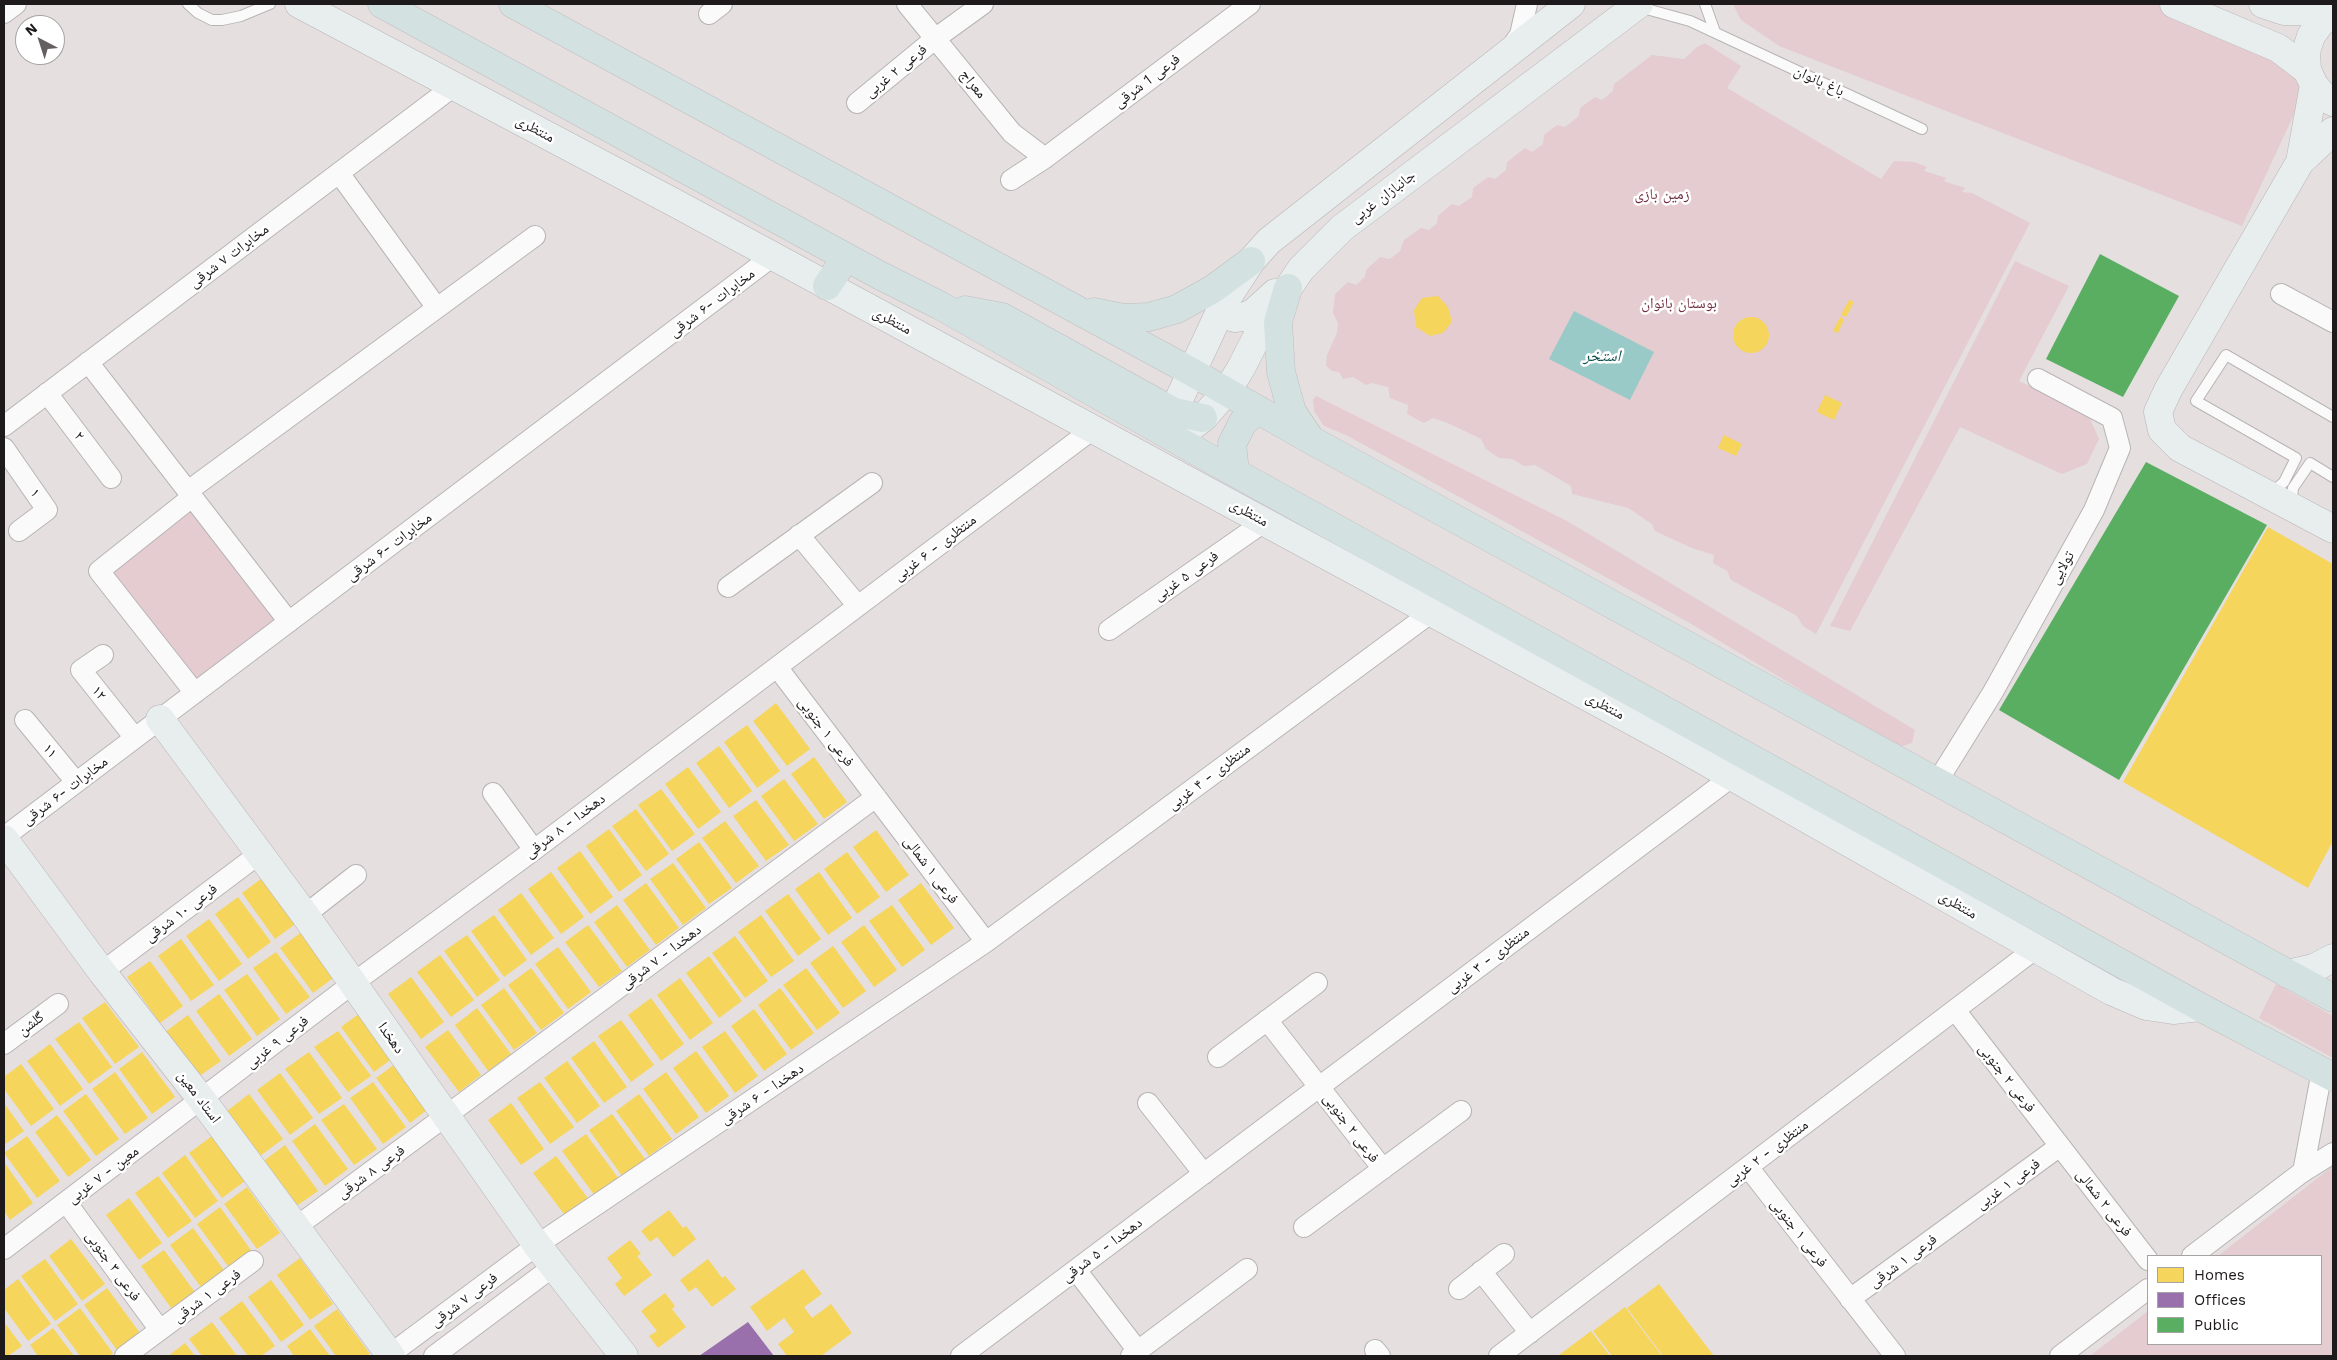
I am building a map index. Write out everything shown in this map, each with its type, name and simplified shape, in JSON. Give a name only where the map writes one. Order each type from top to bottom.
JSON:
[{"type":"main road","name":"منتظری","points":[[382,4],[846,257],[1175,428],[1235,472],[2200,1007],[2328,1074]]},
{"type":"main road","points":[[513,4],[1070,308],[1190,371],[1311,440],[2333,998]]},
{"type":"main road","points":[[827,286],[846,257]]},
{"type":"main road","points":[[1070,308],[1124,318],[1149,317],[1177,309],[1199,297],[1251,261]]},
{"type":"main road","points":[[1294,278],[1278,322],[1281,372],[1292,412],[1311,440]]},
{"type":"main road","points":[[941,306],[1002,318],[1088,365],[1175,428]]},
{"type":"main road","points":[[1088,365],[1100,360],[1106,354],[1111,343],[1109,328]]},
{"type":"main road","points":[[1235,472],[1232,444],[1243,422],[1259,410]]},
{"type":"street","points":[[4,13],[16,4]]},
{"type":"street","name":"منتظری","points":[[299,4],[773,256],[1432,612],[1733,776],[2111,991],[2146,1006],[2173,1010],[2200,1007]]},
{"type":"street","name":"معراج","points":[[907,4],[1012,133],[1045,158]]},
{"type":"street","name":"فرعی ۲ غربی","points":[[857,103],[936,38],[983,4]]},
{"type":"street","name":"فرعی 1 شرقی","points":[[1045,158],[1250,4]]},
{"type":"street","points":[[1506,54],[1520,35],[1527,4]]},
{"type":"street","points":[[1175,428],[1190,371],[1224,301],[1251,261],[1269,242],[1572,4]]},
{"type":"street","points":[[2174,4],[2278,48],[2318,86]]},
{"type":"street","points":[[2263,4],[2284,11],[2333,13]]},
{"type":"street","name":"جانبازان غربی","points":[[1175,428],[1203,418],[1226,392],[1240,370],[1262,327],[1294,278],[1342,228],[1638,5]]},
{"type":"street","points":[[2300,162],[2318,86],[2306,52],[2311,36],[2321,22],[2333,13]]},
{"type":"street","name":"مخابرات ۷ شرقی","points":[[4,426],[454,86]]},
{"type":"street","points":[[2333,131],[2300,162],[2168,390],[2158,412],[2162,430],[2180,448],[2333,530]]},
{"type":"street","points":[[1011,180],[1045,158]]},
{"type":"street","points":[[339,173],[437,308]]},
{"type":"street","points":[[196,692],[99,572],[190,494],[535,236]]},
{"type":"street","name":"مخابرات -۶ شرقی","points":[[4,838],[773,256]]},
{"type":"street","points":[[1224,301],[1226,312],[1234,318],[1244,317],[1253,313],[1294,278]]},
{"type":"street","points":[[2281,294],[2333,322]]},
{"type":"street","points":[[88,362],[289,622]]},
{"type":"street","name":"تولایی","points":[[1937,782],[1993,692],[2094,510],[2120,448],[2112,418],[2038,379]]},
{"type":"street","name":"۲","points":[[47,393],[111,478]]},
{"type":"street","name":"منتظری - ۶ غربی","points":[[777,667],[1093,429]]},
{"type":"street","name":"۱","points":[[4,448],[47,510],[19,531]]},
{"type":"street","points":[[728,586],[872,483]]},
{"type":"street","name":"فرعی ۵ غربی","points":[[1110,630],[1264,522]]},
{"type":"street","points":[[799,535],[858,606]]},
{"type":"street","name":"منتظری - ۴ غربی","points":[[986,942],[1432,612]]},
{"type":"street","name":"۱۲","points":[[103,655],[81,670],[135,738]]},
{"type":"street","name":"فرعی ۱ جنوبی","points":[[777,667],[876,797]]},
{"type":"street","name":"دهخدا - ۸ شرقی","points":[[352,984],[777,667]]},
{"type":"street","name":"دهخدا","points":[[160,719],[305,915],[537,1245],[624,1356]]},
{"type":"street","name":"۱۱","points":[[24,720],[76,782]]},
{"type":"street","name":"منتظری - ۳ غربی","points":[[1243,1144],[1733,776]]},
{"type":"street","points":[[493,793],[534,850]]},
{"type":"street","name":"فرعی ۱ شمالی","points":[[876,797],[986,942]]},
{"type":"street","name":"دهخدا - ۷ شرقی","points":[[446,1117],[876,797]]},
{"type":"street","name":"استاد معین","points":[[4,838],[102,972],[202,1100],[390,1356]]},
{"type":"street","name":"فرعی ۱۰ شرقی","points":[[102,972],[259,854]]},
{"type":"street","points":[[305,915],[356,875]]},
{"type":"street","name":"دهخدا - ۶ شرقی","points":[[537,1245],[986,942]]},
{"type":"street","name":"منتظری - ۲ غربی","points":[[1499,1356],[2035,949]]},
{"type":"street","points":[[2288,974],[2314,968],[2333,958]]},
{"type":"street","points":[[1218,1057],[1317,983]]},
{"type":"street","name":"فرعی ۹ غربی","points":[[202,1100],[352,984]]},
{"type":"street","name":"گلشن","points":[[4,1044],[58,1004]]},
{"type":"street","name":"فرعی ۲ جنوبی","points":[[1955,1010],[2060,1146]]},
{"type":"street","points":[[1267,1020],[1320,1087]]},
{"type":"street","points":[[2303,1172],[2328,1074]]},
{"type":"street","name":"فرعی ۲ جنوبی","points":[[1320,1087],[1383,1169]]},
{"type":"street","name":"معین - ۷ غربی","points":[[4,1249],[202,1100]]},
{"type":"street","points":[[1148,1103],[1204,1174]]},
{"type":"street","points":[[1304,1227],[1461,1111]]},
{"type":"street","name":"فرعی ۸ شرقی","points":[[296,1227],[446,1117]]},
{"type":"street","name":"دهخدا - ۵ شرقی","points":[[961,1356],[1243,1144]]},
{"type":"street","name":"فرعی ۱ غربی","points":[[1955,1222],[2060,1146]]},
{"type":"street","name":"فرعی ۲ شمالی","points":[[2060,1146],[2147,1259]]},
{"type":"street","points":[[2193,1255],[2303,1172],[2333,1153]]},
{"type":"street","name":"فرعی ۱ جنوبی","points":[[1748,1167],[1850,1299]]},
{"type":"street","name":"فرعی ۳ جنوبی","points":[[66,1202],[160,1330]]},
{"type":"street","name":"فرعی ۱ شرقی","points":[[1850,1299],[1955,1222]]},
{"type":"street","name":"فرعی ۷ شرقی","points":[[390,1356],[537,1245]]},
{"type":"street","points":[[1459,1289],[1504,1254]]},
{"type":"street","name":"فرعی ۱ شرقی","points":[[160,1330],[253,1262]]},
{"type":"street","points":[[434,1356],[554,1266]]},
{"type":"street","points":[[1076,1270],[1134,1354],[1247,1269]]},
{"type":"street","points":[[1481,1271],[1530,1333]]},
{"type":"street","points":[[2060,1356],[2147,1290]]},
{"type":"street","points":[[1850,1299],[1895,1356]]},
{"type":"street","points":[[125,1356],[160,1330]]},
{"type":"lane","points":[[188,4],[198,13],[212,20],[241,16],[270,4]]},
{"type":"lane","points":[[1705,4],[1716,32]]},
{"type":"lane","name":"باغ بانوان","points":[[1638,5],[1690,20],[1922,129]]},
{"type":"lane","points":[[2260,491],[2276,489],[2284,482],[2296,458],[2196,401],[2226,355],[2333,418]]},
{"type":"lane","points":[[2295,509],[2292,498],[2293,488],[2310,463],[2333,477]]},
{"type":"green space","points":[[1733,4],[2155,4],[2277,52],[2301,74],[2304,93],[2242,226],[1779,46],[1741,20]]},
{"type":"green space","name":"بوستان بانوان","points":[[1705,43],[1741,66],[1727,88],[1881,179],[1894,161],[1914,162],[1927,167],[1924,171],[1947,178],[1943,181],[1965,188],[1962,192],[1972,193],[2030,223],[1816,634],[1803,626],[1797,616],[1731,580],[1727,571],[1713,563],[1714,555],[1692,548],[1655,531],[1652,524],[1628,508],[1572,494],[1571,486],[1535,465],[1524,466],[1512,459],[1499,458],[1486,449],[1481,439],[1450,424],[1433,418],[1424,423],[1407,414],[1408,405],[1390,398],[1388,387],[1372,383],[1366,385],[1353,377],[1343,379],[1339,372],[1332,371],[1326,366],[1327,355],[1337,333],[1338,323],[1333,313],[1335,294],[1348,282],[1356,285],[1365,277],[1366,270],[1380,257],[1390,259],[1400,251],[1404,240],[1421,228],[1429,230],[1437,223],[1438,216],[1452,204],[1459,206],[1472,197],[1473,188],[1488,177],[1495,179],[1506,170],[1507,162],[1525,148],[1532,152],[1543,144],[1544,135],[1557,125],[1565,127],[1579,116],[1580,108],[1595,97],[1602,100],[1613,91],[1614,84],[1652,55],[1684,59],[1697,47]]},
{"type":"green space","points":[[2015,261],[2069,286],[2019,381],[2088,414],[2099,439],[2087,464],[2062,474],[1960,427],[1850,631],[1830,626]]},
{"type":"green space","points":[[1316,396],[1567,521],[1915,730],[1912,743],[1897,748],[1688,622],[1346,435],[1324,426],[1314,411],[1313,400]]},
{"type":"green space","points":[[190,508],[277,620],[196,682],[107,570]]},
{"type":"green space","points":[[2276,984],[2333,1016],[2333,1058],[2259,1018]]},
{"type":"green space","points":[[2333,1166],[2333,1356],[2090,1356],[2147,1312],[2147,1345],[2322,1345],[2322,1255],[2219,1255]]},
{"type":"water","name":"استخر","points":[[1574,311],[1654,352],[1630,400],[1549,359]]},
{"type":"building: Homes","points":[[1438,296],[1448,307],[1452,322],[1443,333],[1430,336],[1416,327],[1414,310],[1422,298]]},
{"type":"building: Homes","points":[[1849,300],[1854,302],[1846,317],[1841,315]]},
{"type":"building: Homes","points":[[1751,317],[1758,318],[1764,322],[1768,328],[1768,342],[1764,348],[1758,352],[1751,353],[1744,352],[1738,348],[1734,342],[1733,335],[1734,328],[1738,322],[1744,318]]},
{"type":"building: Homes","points":[[1840,317],[1844,319],[1838,333],[1833,331]]},
{"type":"building: Homes","points":[[1825,395],[1842,403],[1834,420],[1817,412]]},
{"type":"building: Homes","points":[[1724,435],[1742,444],[1736,456],[1718,448]]},
{"type":"building: Homes","points":[[2268,527],[2333,564],[2333,841],[2308,888],[2123,782]]},
{"type":"building: Homes","points":[[776,703],[810,749],[787,766],[753,721]]},
{"type":"building: Homes","points":[[747,725],[780,771],[757,788],[724,742]]},
{"type":"building: Homes","points":[[719,746],[752,791],[729,808],[696,763]]},
{"type":"building: Homes","points":[[814,757],[847,802],[824,819],[791,774]]},
{"type":"building: Homes","points":[[688,767],[721,812],[698,829],[665,784]]},
{"type":"building: Homes","points":[[784,779],[818,824],[794,841],[761,796]]},
{"type":"building: Homes","points":[[661,789],[695,834],[672,851],[638,805]]},
{"type":"building: Homes","points":[[756,800],[789,845],[766,861],[733,816]]},
{"type":"building: Homes","points":[[636,809],[669,854],[646,871],[612,826]]},
{"type":"building: Homes","points":[[725,821],[759,866],[736,883],[702,838]]},
{"type":"building: Homes","points":[[609,829],[642,875],[619,892],[586,846]]},
{"type":"building: Homes","points":[[876,830],[909,875],[886,892],[853,847]]},
{"type":"building: Homes","points":[[699,842],[732,888],[709,904],[676,859]]},
{"type":"building: Homes","points":[[580,851],[613,897],[590,914],[557,868]]},
{"type":"building: Homes","points":[[847,852],[880,897],[857,914],[824,869]]},
{"type":"building: Homes","points":[[673,863],[706,908],[683,925],[650,879]]},
{"type":"building: Homes","points":[[551,872],[584,917],[561,934],[528,889]]},
{"type":"building: Homes","points":[[819,872],[852,918],[828,935],[795,889]]},
{"type":"building: Homes","points":[[265,876],[298,922],[275,939],[242,893]]},
{"type":"building: Homes","points":[[646,883],[679,928],[656,945],[623,900]]},
{"type":"building: Homes","points":[[921,883],[954,928],[931,945],[898,900]]},
{"type":"building: Homes","points":[[521,893],[554,938],[531,955],[498,910]]},
{"type":"building: Homes","points":[[788,894],[821,939],[798,956],[765,911]]},
{"type":"building: Homes","points":[[238,897],[271,942],[248,959],[215,914]]},
{"type":"building: Homes","points":[[617,905],[650,950],[627,967],[594,922]]},
{"type":"building: Homes","points":[[892,905],[925,950],[902,967],[869,921]]},
{"type":"building: Homes","points":[[494,915],[527,960],[504,977],[471,931]]},
{"type":"building: Homes","points":[[761,915],[794,961],[771,977],[738,932]]},
{"type":"building: Homes","points":[[209,919],[242,964],[219,981],[186,936]]},
{"type":"building: Homes","points":[[588,925],[622,971],[599,987],[565,942]]},
{"type":"building: Homes","points":[[864,925],[897,970],[874,987],[841,942]]},
{"type":"building: Homes","points":[[303,931],[336,976],[313,993],[280,948]]},
{"type":"building: Homes","points":[[467,935],[500,980],[477,997],[444,951]]},
{"type":"building: Homes","points":[[735,936],[768,981],[745,998],[712,953]]},
{"type":"building: Homes","points":[[181,939],[214,985],[191,1001],[158,956]]},
{"type":"building: Homes","points":[[833,946],[866,991],[843,1008],[810,963]]},
{"type":"building: Homes","points":[[558,947],[591,992],[568,1009],[535,964]]},
{"type":"building: Homes","points":[[276,952],[310,997],[286,1014],[253,968]]},
{"type":"building: Homes","points":[[440,955],[474,1000],[451,1017],[417,972]]},
{"type":"building: Homes","points":[[709,956],[742,1001],[719,1018],[686,973]]},
{"type":"building: Homes","points":[[150,961],[183,1006],[160,1023],[127,977]]},
{"type":"building: Homes","points":[[531,968],[564,1013],[541,1030],[508,985]]},
{"type":"building: Homes","points":[[806,968],[840,1013],[817,1030],[783,985]]},
{"type":"building: Homes","points":[[247,974],[280,1019],[257,1036],[224,990]]},
{"type":"building: Homes","points":[[411,977],[444,1022],[421,1039],[388,994]]},
{"type":"building: Homes","points":[[680,978],[713,1023],[690,1040],[657,995]]},
{"type":"building: Homes","points":[[504,988],[537,1033],[514,1050],[481,1005]]},
{"type":"building: Homes","points":[[780,988],[814,1033],[791,1050],[758,1005]]},
{"type":"building: Homes","points":[[219,994],[252,1039],[229,1056],[196,1011]]},
{"type":"building: Homes","points":[[651,998],[684,1044],[661,1061],[628,1015]]},
{"type":"building: Homes","points":[[105,1002],[139,1047],[115,1064],[82,1018]]},
{"type":"building: Homes","points":[[477,1008],[511,1054],[488,1071],[455,1025]]},
{"type":"building: Homes","points":[[754,1009],[787,1054],[764,1071],[731,1026]]},
{"type":"building: Homes","points":[[364,1010],[397,1055],[374,1072],[341,1027]]},
{"type":"building: Homes","points":[[188,1015],[221,1061],[198,1077],[165,1032]]},
{"type":"building: Homes","points":[[621,1020],[654,1065],[631,1082],[598,1036]]},
{"type":"building: Homes","points":[[79,1022],[112,1067],[89,1084],[55,1039]]},
{"type":"building: Homes","points":[[448,1030],[481,1075],[459,1092],[425,1047]]},
{"type":"building: Homes","points":[[338,1031],[371,1076],[348,1092],[314,1047]]},
{"type":"building: Homes","points":[[725,1031],[758,1076],[735,1093],[702,1047]]},
{"type":"building: Homes","points":[[594,1041],[627,1087],[604,1103],[571,1058]]},
{"type":"building: Homes","points":[[50,1044],[83,1089],[60,1106],[27,1061]]},
{"type":"building: Homes","points":[[696,1051],[729,1096],[706,1113],[673,1068]]},
{"type":"building: Homes","points":[[142,1052],[175,1097],[152,1114],[119,1069]]},
{"type":"building: Homes","points":[[309,1052],[342,1098],[319,1114],[285,1069]]},
{"type":"building: Homes","points":[[399,1061],[432,1106],[410,1123],[376,1078]]},
{"type":"building: Homes","points":[[567,1061],[600,1106],[577,1123],[544,1078]]},
{"type":"building: Homes","points":[[21,1064],[54,1109],[31,1126],[4,1089],[4,1077]]},
{"type":"building: Homes","points":[[115,1072],[148,1118],[125,1134],[92,1089]]},
{"type":"building: Homes","points":[[666,1072],[699,1117],[676,1134],[643,1089]]},
{"type":"building: Homes","points":[[280,1073],[313,1118],[290,1135],[257,1090]]},
{"type":"building: Homes","points":[[373,1082],[406,1127],[383,1144],[350,1098]]},
{"type":"building: Homes","points":[[540,1082],[574,1127],[550,1144],[517,1098]]},
{"type":"building: Homes","points":[[86,1094],[119,1139],[96,1156],[63,1111]]},
{"type":"building: Homes","points":[[249,1094],[283,1139],[260,1156],[227,1111]]},
{"type":"building: Homes","points":[[639,1094],[672,1139],[649,1156],[616,1111]]},
{"type":"building: Homes","points":[[4,1103],[24,1131],[4,1145]]},
{"type":"building: Homes","points":[[511,1103],[544,1149],[521,1165],[488,1120]]},
{"type":"building: Homes","points":[[344,1104],[377,1149],[354,1165],[321,1120]]},
{"type":"building: Homes","points":[[612,1114],[645,1159],[622,1176],[589,1130]]},
{"type":"building: Homes","points":[[57,1115],[91,1160],[68,1177],[35,1132]]},
{"type":"building: Homes","points":[[315,1124],[348,1169],[325,1186],[292,1141]]},
{"type":"building: Homes","points":[[586,1134],[619,1179],[595,1196],[562,1151]]},
{"type":"building: Homes","points":[[27,1136],[60,1181],[37,1198],[4,1153]]},
{"type":"building: Homes","points":[[212,1136],[245,1181],[222,1198],[189,1153]]},
{"type":"building: Homes","points":[[285,1145],[318,1191],[295,1207],[262,1162]]},
{"type":"building: Homes","points":[[185,1155],[218,1201],[195,1218],[162,1173]]},
{"type":"building: Homes","points":[[556,1156],[590,1201],[567,1218],[533,1173]]},
{"type":"building: Homes","points":[[4,1162],[33,1203],[10,1220],[4,1211]]},
{"type":"building: Homes","points":[[158,1176],[192,1221],[168,1238],[135,1193]]},
{"type":"building: Homes","points":[[247,1187],[280,1233],[257,1249],[224,1204]]},
{"type":"building: Homes","points":[[129,1198],[162,1243],[139,1260],[106,1215]]},
{"type":"building: Homes","points":[[220,1207],[253,1253],[230,1269],[197,1224]]},
{"type":"building: Homes","points":[[669,1210],[683,1228],[686,1226],[696,1239],[673,1257],[657,1237],[650,1242],[641,1231]]},
{"type":"building: Homes","points":[[193,1228],[226,1273],[203,1290],[170,1245]]},
{"type":"building: Homes","points":[[71,1239],[105,1284],[82,1301],[49,1256]]},
{"type":"building: Homes","points":[[630,1240],[641,1254],[637,1256],[652,1275],[624,1296],[615,1284],[622,1278],[607,1258]]},
{"type":"building: Homes","points":[[164,1250],[197,1295],[174,1312],[141,1266]]},
{"type":"building: Homes","points":[[300,1258],[333,1304],[310,1320],[277,1275]]},
{"type":"building: Homes","points":[[45,1259],[78,1304],[55,1321],[21,1276]]},
{"type":"building: Homes","points":[[708,1259],[722,1278],[725,1276],[736,1289],[712,1307],[696,1287],[689,1292],[680,1280]]},
{"type":"building: Homes","points":[[803,1269],[822,1294],[804,1307],[812,1318],[831,1304],[852,1333],[821,1356],[787,1356],[778,1344],[794,1332],[784,1318],[767,1331],[750,1307]]},
{"type":"building: Homes","points":[[18,1279],[51,1324],[28,1341],[4,1308],[4,1290]]},
{"type":"building: Homes","points":[[271,1280],[304,1325],[281,1342],[248,1297]]},
{"type":"building: Homes","points":[[1659,1284],[1714,1356],[1663,1356],[1627,1308]]},
{"type":"building: Homes","points":[[107,1288],[140,1333],[117,1350],[84,1305]]},
{"type":"building: Homes","points":[[665,1293],[675,1306],[672,1309],[686,1327],[658,1348],[649,1336],[657,1331],[641,1311]]},
{"type":"building: Homes","points":[[242,1301],[275,1346],[261,1356],[248,1356],[219,1318]]},
{"type":"building: Homes","points":[[1625,1307],[1662,1356],[1612,1356],[1593,1331]]},
{"type":"building: Homes","points":[[80,1308],[113,1353],[109,1356],[80,1356],[57,1325]]},
{"type":"building: Homes","points":[[337,1309],[370,1354],[367,1356],[336,1356],[314,1326]]},
{"type":"building: Homes","points":[[4,1322],[22,1346],[8,1356],[4,1356]]},
{"type":"building: Homes","points":[[212,1322],[237,1356],[202,1356],[189,1339]]},
{"type":"building: Homes","points":[[53,1328],[74,1356],[38,1356],[30,1345]]},
{"type":"building: Homes","points":[[310,1329],[330,1356],[294,1356],[287,1346]]},
{"type":"building: Homes","points":[[1591,1331],[1610,1356],[1559,1355]]},
{"type":"building: Homes","points":[[185,1343],[195,1356],[168,1356]]},
{"type":"building: Offices","points":[[748,1322],[774,1356],[699,1356]]},
{"type":"building: Public","points":[[2100,254],[2179,296],[2123,397],[2046,359]]},
{"type":"building: Public","points":[[2146,462],[2267,525],[2119,780],[1999,710]]},
{"type":"park label","name":"زمین بازی","points":[[1662,195]]}]
